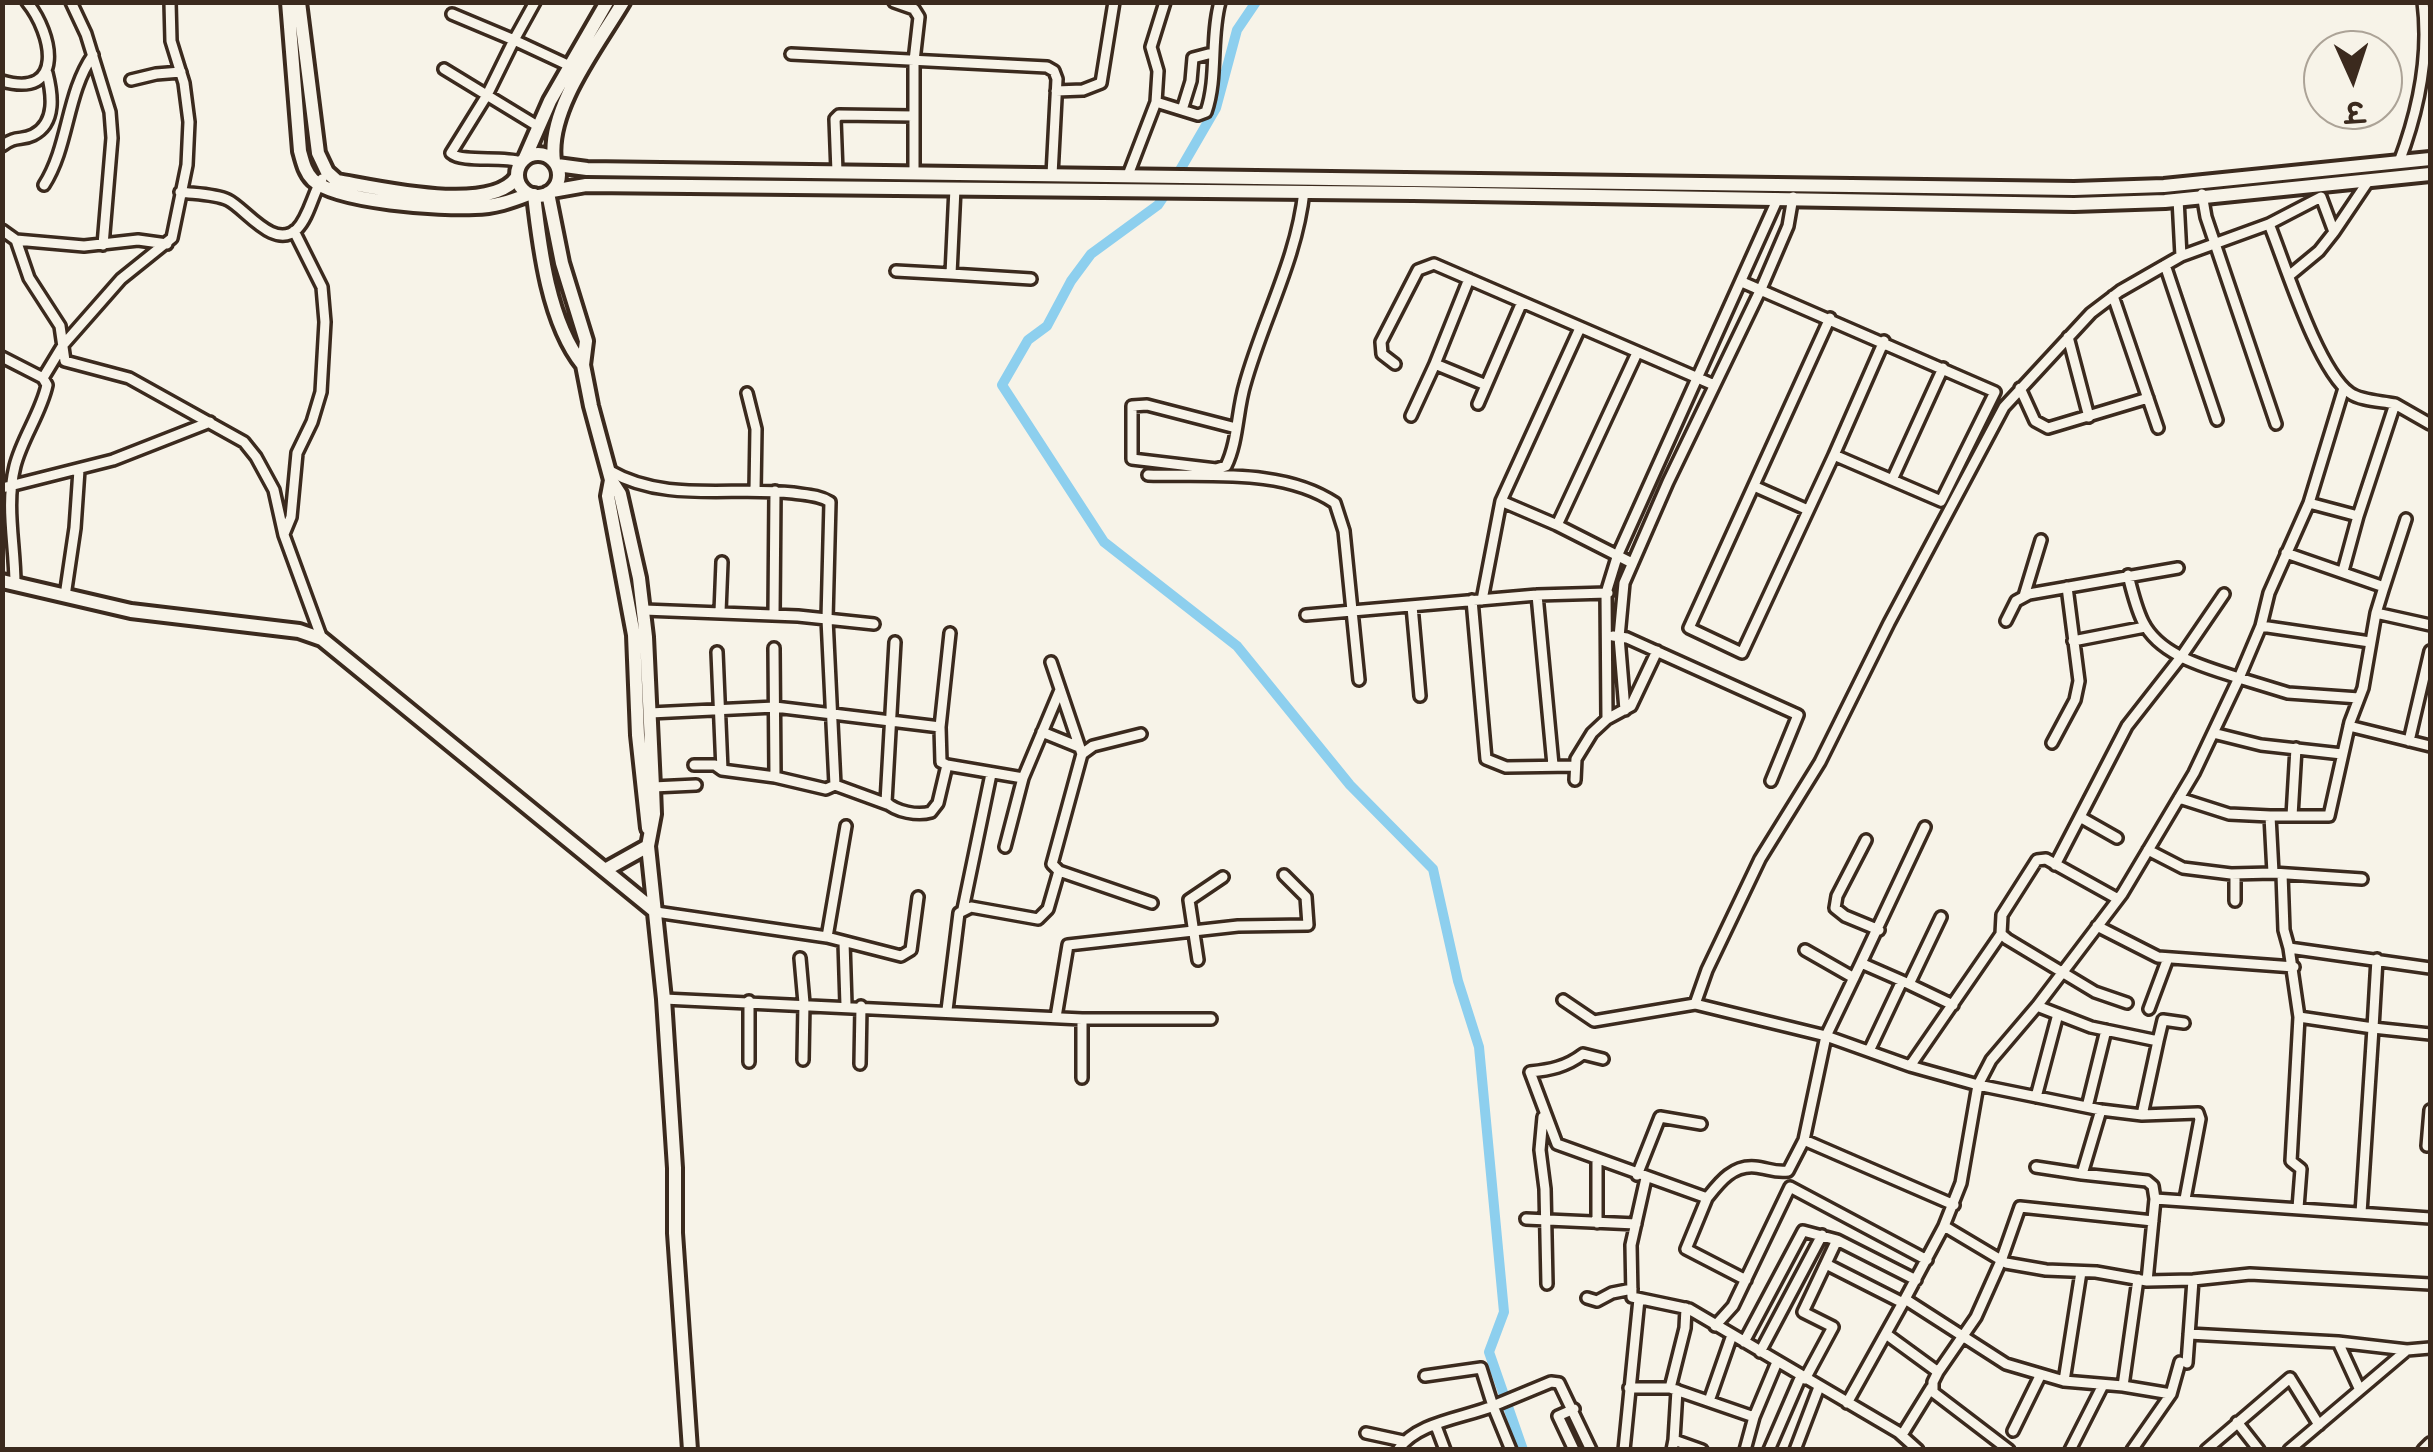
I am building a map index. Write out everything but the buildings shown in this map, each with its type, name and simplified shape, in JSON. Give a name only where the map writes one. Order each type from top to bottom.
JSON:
[{"type":"main road","points":[[288,2],[300,152],[305,170],[338,182],[425,196],[501,192],[517,177],[539,127],[622,2]]},
{"type":"main road","points":[[299,2],[323,178],[334,192],[424,206],[477,208],[586,184],[1304,192],[2201,190],[2430,174]]},
{"type":"main road","points":[[541,193],[558,181],[552,146],[556,124],[607,2]]},
{"type":"main road","points":[[523,160],[540,154],[556,163],[588,169],[1128,175],[1778,192]]},
{"type":"main road","points":[[1794,192],[2074,204],[2178,199],[2201,190],[2430,159]]},
{"type":"main road","points":[[517,177],[520,187],[541,193]]},
{"type":"main road","points":[[541,193],[586,341],[583,365],[593,415],[632,536],[644,610],[654,814],[649,840],[605,870]]},
{"type":"main road","points":[[541,193],[548,278],[570,348],[583,365]]},
{"type":"main road","points":[[610,475],[608,496],[634,635],[644,813],[664,999],[675,1168],[674,1233],[690,1450]]},
{"type":"main road","points":[[8,583],[132,611],[298,630],[322,638],[656,912]]},
{"type":"street","points":[[2,146],[14,137],[35,134],[44,125],[52,95],[41,26],[27,2]]},
{"type":"street","points":[[71,2],[110,112],[112,138],[102,245]]},
{"type":"street","points":[[43,378],[63,345],[121,279],[172,238],[188,165],[189,122],[181,72],[171,41],[170,2]]},
{"type":"street","points":[[523,160],[460,160],[451,153],[535,2]]},
{"type":"street","points":[[894,2],[918,12],[914,173]]},
{"type":"street","points":[[1056,91],[1083,90],[1101,82],[1114,2]]},
{"type":"street","points":[[1128,175],[1156,102],[1158,71],[1150,47],[1165,2]]},
{"type":"street","points":[[1156,102],[1198,115],[1206,112],[1212,89],[1212,53],[1220,2]]},
{"type":"street","points":[[2399,162],[2420,90],[2422,2]]},
{"type":"street","points":[[452,14],[576,69]]},
{"type":"street","points":[[1182,110],[1193,58],[1212,53]]},
{"type":"street","points":[[792,54],[1054,71],[1052,175]]},
{"type":"street","points":[[44,185],[54,170],[80,78],[93,56]]},
{"type":"street","points":[[444,70],[539,127]]},
{"type":"street","points":[[131,80],[181,72]]},
{"type":"street","points":[[2,81],[27,86],[47,73]]},
{"type":"street","points":[[52,95],[74,98]]},
{"type":"street","points":[[837,172],[834,126],[840,115],[914,116]]},
{"type":"street","points":[[284,535],[292,518],[297,453],[321,392],[325,322],[322,287],[298,227],[323,178]]},
{"type":"street","points":[[2290,276],[2319,251],[2370,180]]},
{"type":"street","points":[[951,274],[955,188]]},
{"type":"street","points":[[2201,190],[2276,424]]},
{"type":"street","points":[[180,192],[226,198],[252,221],[273,232],[298,227]]},
{"type":"street","points":[[1236,428],[1147,405],[1132,406],[1132,459],[1216,469],[1226,466],[1230,457],[1236,428],[1244,386],[1296,241],[1304,192]]},
{"type":"street","points":[[1607,719],[1606,593],[1618,554],[1742,282],[1778,192]]},
{"type":"street","points":[[1625,710],[1618,637],[1621,595],[1632,562],[1761,289],[1788,226],[1794,192]]},
{"type":"street","points":[[1695,1004],[1760,859],[1820,762],[1888,623],[2004,407],[2068,337],[2113,296],[2181,256],[2269,224],[2320,198],[2334,232]]},
{"type":"street","points":[[2178,199],[2181,256]]},
{"type":"street","points":[[2269,224],[2318,348],[2344,388],[2354,396],[2395,404],[2430,424]]},
{"type":"street","points":[[2,230],[16,240],[102,245],[138,240],[167,244]]},
{"type":"street","points":[[16,240],[29,278],[60,326],[65,361],[128,378],[244,442],[256,457],[274,490],[284,535],[322,638]]},
{"type":"street","points":[[1395,364],[1382,354],[1380,346],[1418,270],[1434,264],[1714,385]]},
{"type":"street","points":[[2165,265],[2216,420]]},
{"type":"street","points":[[896,270],[1031,279]]},
{"type":"street","points":[[1411,416],[1469,280]]},
{"type":"street","points":[[1742,282],[1995,392],[1941,501],[1834,455]]},
{"type":"street","points":[[2113,296],[2158,428]]},
{"type":"street","points":[[1478,404],[1522,302]]},
{"type":"street","points":[[1830,318],[1690,628],[1742,653],[1884,342]]},
{"type":"street","points":[[1574,766],[1506,767],[1486,759],[1477,600],[1500,500],[1580,328]]},
{"type":"street","points":[[2068,337],[2089,417]]},
{"type":"street","points":[[1556,525],[1637,353]]},
{"type":"street","points":[[2,357],[43,378],[47,390],[7,487],[6,525],[15,555],[8,583]]},
{"type":"street","points":[[1435,364],[1486,385]]},
{"type":"street","points":[[1892,480],[1942,368]]},
{"type":"street","points":[[2020,388],[2040,427],[2059,426],[2148,398]]},
{"type":"street","points":[[1847,1403],[1928,1260],[1954,1205],[1978,1085],[1991,1060],[2118,899],[2179,798],[2213,732],[2261,626],[2269,593],[2309,503],[2344,388]]},
{"type":"street","points":[[747,393],[756,430],[755,491]]},
{"type":"street","points":[[2342,571],[2395,404]]},
{"type":"street","points":[[7,487],[78,470],[210,422]]},
{"type":"street","points":[[65,596],[73,548],[78,470]]},
{"type":"street","points":[[610,475],[661,490],[775,491],[819,496],[830,502],[827,619],[835,785]]},
{"type":"street","points":[[1148,476],[1251,478],[1295,485],[1324,495],[1340,510],[1359,680]]},
{"type":"street","points":[[1756,488],[1808,510]]},
{"type":"street","points":[[774,615],[775,491]]},
{"type":"street","points":[[1500,500],[1632,562]]},
{"type":"street","points":[[2309,503],[2358,516]]},
{"type":"street","points":[[2179,798],[2229,814],[2329,816],[2376,613],[2406,519]]},
{"type":"street","points":[[2006,621],[2012,607],[2024,596],[2042,540]]},
{"type":"street","points":[[2286,553],[2384,587]]},
{"type":"street","points":[[720,612],[722,562]]},
{"type":"street","points":[[2024,596],[2178,568]]},
{"type":"street","points":[[2128,575],[2145,627],[2181,657],[2288,693],[2359,698]]},
{"type":"street","points":[[2052,743],[2075,700],[2080,672],[2067,587]]},
{"type":"street","points":[[2055,864],[2128,726],[2224,594]]},
{"type":"street","points":[[1306,615],[1537,595],[1621,595]]},
{"type":"street","points":[[1537,595],[1553,765]]},
{"type":"street","points":[[1412,606],[1420,696]]},
{"type":"street","points":[[644,610],[874,624]]},
{"type":"street","points":[[2376,613],[2430,625]]},
{"type":"street","points":[[2261,626],[2370,642]]},
{"type":"street","points":[[2073,641],[2145,627]]},
{"type":"street","points":[[950,633],[940,727],[941,762],[1023,778]]},
{"type":"street","points":[[1604,635],[1657,652],[1798,715],[1772,780]]},
{"type":"street","points":[[887,804],[884,797],[894,642]]},
{"type":"street","points":[[774,648],[775,777]]},
{"type":"street","points":[[2409,741],[2427,683],[2430,651]]},
{"type":"street","points":[[717,652],[722,770]]},
{"type":"street","points":[[1575,780],[1574,766],[1592,733],[1637,698],[1657,652]]},
{"type":"street","points":[[1051,662],[1080,751],[1052,864],[1059,872],[1152,903]]},
{"type":"street","points":[[1005,847],[1023,778],[1060,690]]},
{"type":"street","points":[[650,713],[775,707],[940,727]]},
{"type":"street","points":[[2349,726],[2430,746]]},
{"type":"street","points":[[1042,732],[1080,751],[1140,734]]},
{"type":"street","points":[[2213,732],[2261,746],[2342,754]]},
{"type":"street","points":[[2292,816],[2296,748]]},
{"type":"street","points":[[694,765],[775,777],[826,790],[835,785],[921,814],[931,812],[938,802],[947,766]]},
{"type":"street","points":[[947,1010],[959,913],[963,909],[991,774]]},
{"type":"street","points":[[654,787],[696,785]]},
{"type":"street","points":[[2270,816],[2299,1017],[2291,1161],[2301,1169],[2298,1208]]},
{"type":"street","points":[[2080,817],[2118,838]]},
{"type":"street","points":[[827,937],[846,826]]},
{"type":"street","points":[[1746,1280],[1686,1249],[1707,1198],[1721,1180],[1755,1167],[1776,1173],[1788,1171],[1804,1140],[1826,1036],[1926,827]]},
{"type":"street","points":[[1866,840],[1837,896],[1835,908],[1879,930]]},
{"type":"street","points":[[2148,850],[2183,868],[2235,874],[2362,878]]},
{"type":"street","points":[[1910,1066],[2001,934],[2002,915],[2037,860],[2055,864],[2118,899]]},
{"type":"street","points":[[963,909],[971,907],[1038,919],[1048,910],[1059,872]]},
{"type":"street","points":[[2235,874],[2235,901]]},
{"type":"street","points":[[1056,1017],[1068,945],[1192,930],[1308,925],[1306,897],[1284,875]]},
{"type":"street","points":[[1198,960],[1189,900],[1223,877]]},
{"type":"street","points":[[656,912],[827,937],[900,956],[908,954],[918,897]]},
{"type":"street","points":[[1869,1051],[1941,917]]},
{"type":"street","points":[[2097,926],[2158,957],[2294,967]]},
{"type":"street","points":[[2001,934],[2095,992],[2127,1003]]},
{"type":"street","points":[[844,942],[846,1005]]},
{"type":"street","points":[[2289,948],[2430,968]]},
{"type":"street","points":[[1805,950],[1854,978]]},
{"type":"street","points":[[800,958],[803,1060]]},
{"type":"street","points":[[2149,1008],[2168,958]]},
{"type":"street","points":[[2361,1213],[2378,959]]},
{"type":"street","points":[[1862,963],[1953,1005]]},
{"type":"street","points":[[664,999],[750,1000],[1082,1019],[1211,1019]]},
{"type":"street","points":[[749,1062],[750,1000]]},
{"type":"street","points":[[1563,1000],[1582,1015],[1604,1022],[1695,1004],[1826,1036],[1978,1085],[2101,1110],[2142,1115],[2198,1113],[2186,1199]]},
{"type":"street","points":[[860,1064],[861,1006]]},
{"type":"street","points":[[2037,1006],[2106,1030],[2158,1041]]},
{"type":"street","points":[[2036,1097],[2058,1014]]},
{"type":"street","points":[[2299,1017],[2430,1034]]},
{"type":"street","points":[[1082,1019],[1082,1078]]},
{"type":"street","points":[[2142,1115],[2164,1020],[2184,1023]]},
{"type":"street","points":[[2087,1108],[2106,1030]]},
{"type":"street","points":[[1603,1059],[1583,1054],[1552,1070],[1530,1072],[1558,1144],[1707,1198]]},
{"type":"street","points":[[2082,1174],[2101,1110]]},
{"type":"street","points":[[2427,1146],[2430,1110]]},
{"type":"street","points":[[1543,1112],[1540,1150],[1547,1220],[1547,1284]]},
{"type":"street","points":[[1701,1124],[1660,1117],[1642,1176],[1631,1245],[1632,1296],[1686,1308],[1902,1435],[1918,1450]]},
{"type":"street","points":[[1804,1140],[1954,1205]]},
{"type":"street","points":[[1597,1160],[1598,1222]]},
{"type":"street","points":[[2036,1168],[2147,1181],[2154,1186],[2153,1221],[2123,1386]]},
{"type":"street","points":[[1715,1326],[1732,1306],[1790,1187],[1928,1260]]},
{"type":"street","points":[[2155,1199],[2430,1218]]},
{"type":"street","points":[[1902,1435],[1976,1317],[2002,1261],[2020,1207],[2153,1221]]},
{"type":"street","points":[[1526,1219],[1636,1224]]},
{"type":"street","points":[[1944,1226],[2002,1261],[2046,1270],[2143,1280],[2250,1274],[2430,1284]]},
{"type":"street","points":[[1744,1342],[1799,1235],[1810,1230],[1916,1280]]},
{"type":"street","points":[[1760,1352],[1822,1234]]},
{"type":"street","points":[[1770,1450],[1803,1378],[1833,1327],[1803,1312],[1837,1240]]},
{"type":"street","points":[[1826,1264],[1904,1301],[1995,1358],[2040,1376],[2171,1394]]},
{"type":"street","points":[[2064,1381],[2081,1272]]},
{"type":"street","points":[[2132,1450],[2171,1394],[2183,1363],[2193,1280]]},
{"type":"street","points":[[1587,1298],[1597,1301],[1632,1289]]},
{"type":"street","points":[[1624,1450],[1639,1299]]},
{"type":"street","points":[[1686,1308],[1674,1389],[1673,1445],[1702,1450]]},
{"type":"street","points":[[1886,1334],[1938,1372]]},
{"type":"street","points":[[2189,1334],[2406,1350],[2430,1348]]},
{"type":"street","points":[[1709,1401],[1732,1335]]},
{"type":"street","points":[[2338,1342],[2360,1390]]},
{"type":"street","points":[[2289,1450],[2406,1350]]},
{"type":"street","points":[[1744,1450],[1777,1362]]},
{"type":"street","points":[[1425,1376],[1481,1368],[1510,1450]]},
{"type":"street","points":[[2013,1431],[2040,1376]]},
{"type":"street","points":[[2206,1450],[2290,1378],[2318,1425]]},
{"type":"street","points":[[1366,1433],[1400,1445],[1419,1431],[1552,1382],[1559,1383],[1574,1409],[1591,1450]]},
{"type":"street","points":[[2070,1450],[2103,1385]]},
{"type":"street","points":[[1794,1450],[1819,1387]]},
{"type":"street","points":[[1630,1388],[1674,1389],[1754,1417]]},
{"type":"street","points":[[1931,1388],[1941,1400],[2009,1450]]},
{"type":"street","points":[[1574,1409],[1558,1416],[1574,1450]]},
{"type":"street","points":[[2238,1422],[2259,1450]]},
{"type":"street","points":[[1436,1426],[1445,1450]]},
{"type":"street","points":[[2423,1450],[2430,1444]]},
{"type":"waterway","points":[[1180,170],[1216,108],[1237,30],[1256,2]]},
{"type":"waterway","points":[[1164,196],[1158,205],[1091,254],[1047,326],[1028,340],[1002,385],[1104,542],[1237,646],[1350,785],[1433,869],[1458,981],[1479,1047],[1504,1312],[1489,1352],[1523,1450]]}]
